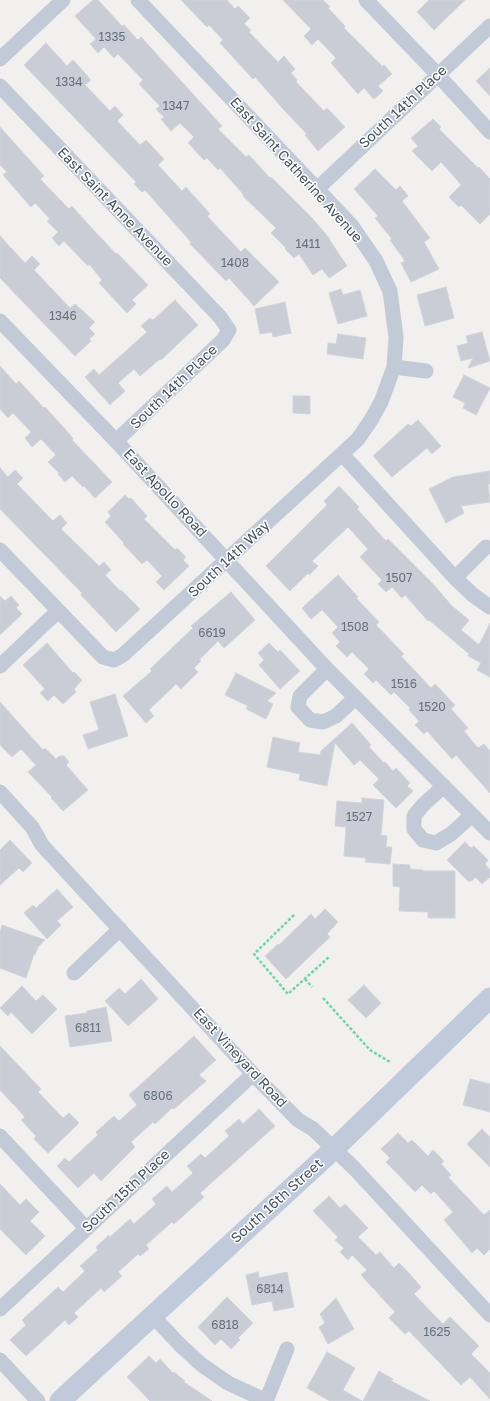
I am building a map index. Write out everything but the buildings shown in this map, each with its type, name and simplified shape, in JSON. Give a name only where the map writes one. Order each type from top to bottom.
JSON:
[{"type":"main road","name":"South 16th Street","points":[[60,1401],[334,1149],[490,998]]},
{"type":"street","points":[[0,59],[63,0]]},
{"type":"street","name":"East Saint Catherine Avenue","points":[[138,0],[352,226],[376,261],[390,291],[396,337],[394,367],[381,402],[371,420],[358,439],[342,454]]},
{"type":"street","points":[[366,0],[490,132]]},
{"type":"street","name":"South 14th Place","points":[[317,189],[490,26]]},
{"type":"street","name":"East Saint Anne Avenue","points":[[0,86],[220,317],[229,330]]},
{"type":"street","name":"East Apollo Road","points":[[0,321],[116,441],[327,669],[490,833]]},
{"type":"street","name":"South 14th Place","points":[[116,441],[222,340],[229,330]]},
{"type":"street","points":[[394,367],[426,371]]},
{"type":"street","points":[[342,454],[455,578],[473,595],[490,607]]},
{"type":"street","name":"South 14th Way","points":[[58,612],[103,657],[114,660],[123,655],[342,454]]},
{"type":"street","points":[[455,578],[486,547]]},
{"type":"street","points":[[0,550],[58,612],[0,666]]},
{"type":"street","points":[[327,669],[300,696],[298,707],[310,720],[323,722],[336,716],[355,698]]},
{"type":"street","points":[[444,786],[423,805],[414,816],[414,830],[423,840],[436,843],[451,834],[472,814]]},
{"type":"street","name":"East Vineyard Road","points":[[0,792],[32,827],[42,845],[253,1074],[298,1120],[313,1129],[354,1168],[490,1315]]},
{"type":"street","points":[[74,974],[120,929]]},
{"type":"street","name":"South 15th Place","points":[[0,1309],[253,1074]]},
{"type":"street","points":[[0,1136],[86,1228]]},
{"type":"street","points":[[152,1315],[181,1346],[202,1365],[228,1382],[266,1401],[286,1349]]},
{"type":"street","points":[[0,1360],[38,1401]]},
{"type":"path","points":[[294,915],[254,954],[288,994],[329,957]]},
{"type":"path","points":[[305,979],[312,987]]},
{"type":"path","points":[[323,998],[370,1050],[390,1062]]}]
